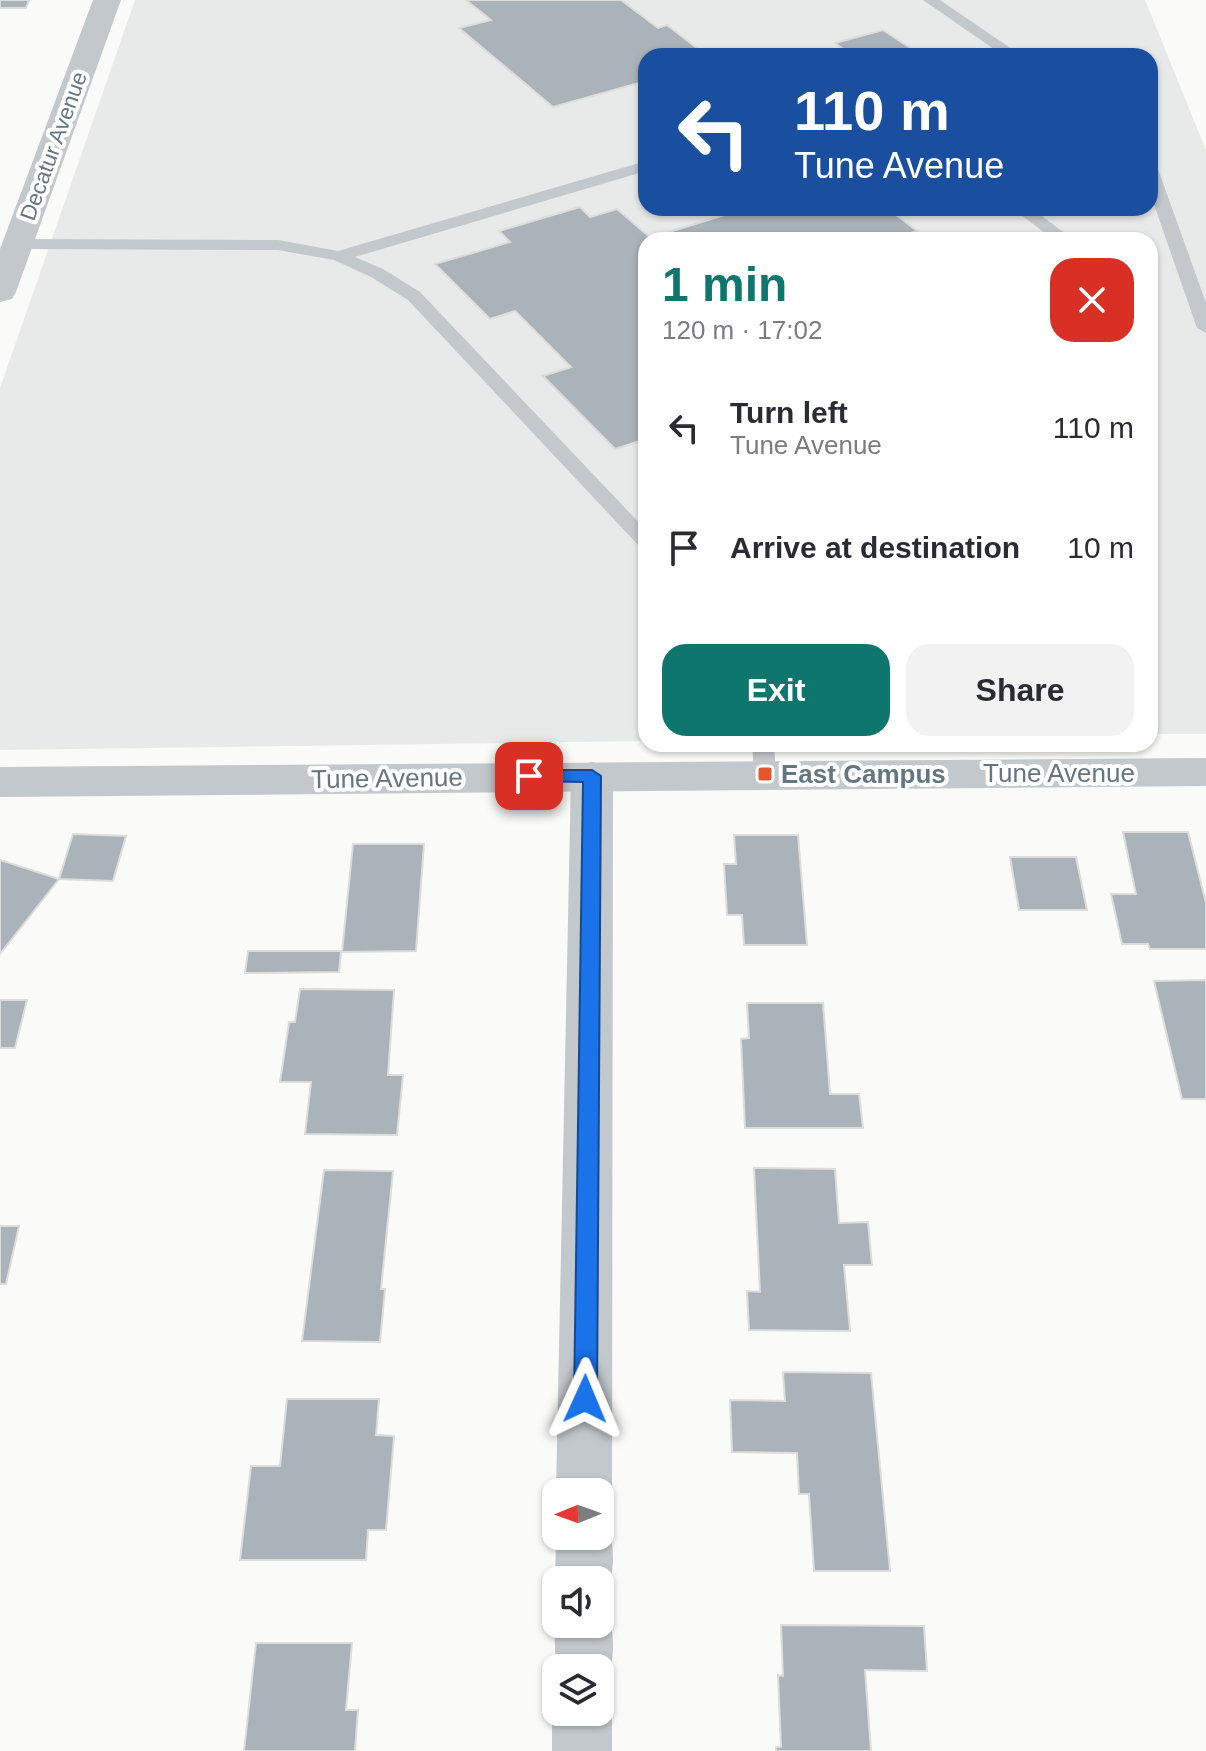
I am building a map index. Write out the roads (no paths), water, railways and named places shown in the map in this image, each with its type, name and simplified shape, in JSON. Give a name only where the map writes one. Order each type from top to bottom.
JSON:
[{"type":"street","name":"Decatur Avenue","points":[[0,292],[107,0]]},
{"type":"street","name":"Tune Avenue","points":[[0,782],[592,776],[764,759],[1206,772]]},
{"type":"street","points":[[584,1478],[592,776]]},
{"type":"street","points":[[582,1726],[582,1751]]},
{"type":"lane","points":[[930,0],[1002,48]]},
{"type":"lane","points":[[339,256],[638,168]]},
{"type":"lane","points":[[1158,192],[1206,328]]},
{"type":"lane","points":[[1031,216],[1054,232]]},
{"type":"lane","points":[[17,244],[278,245],[339,256],[377,273],[414,296],[638,534]]},
{"type":"place","name":"East Campus","points":[[765,774]]}]
